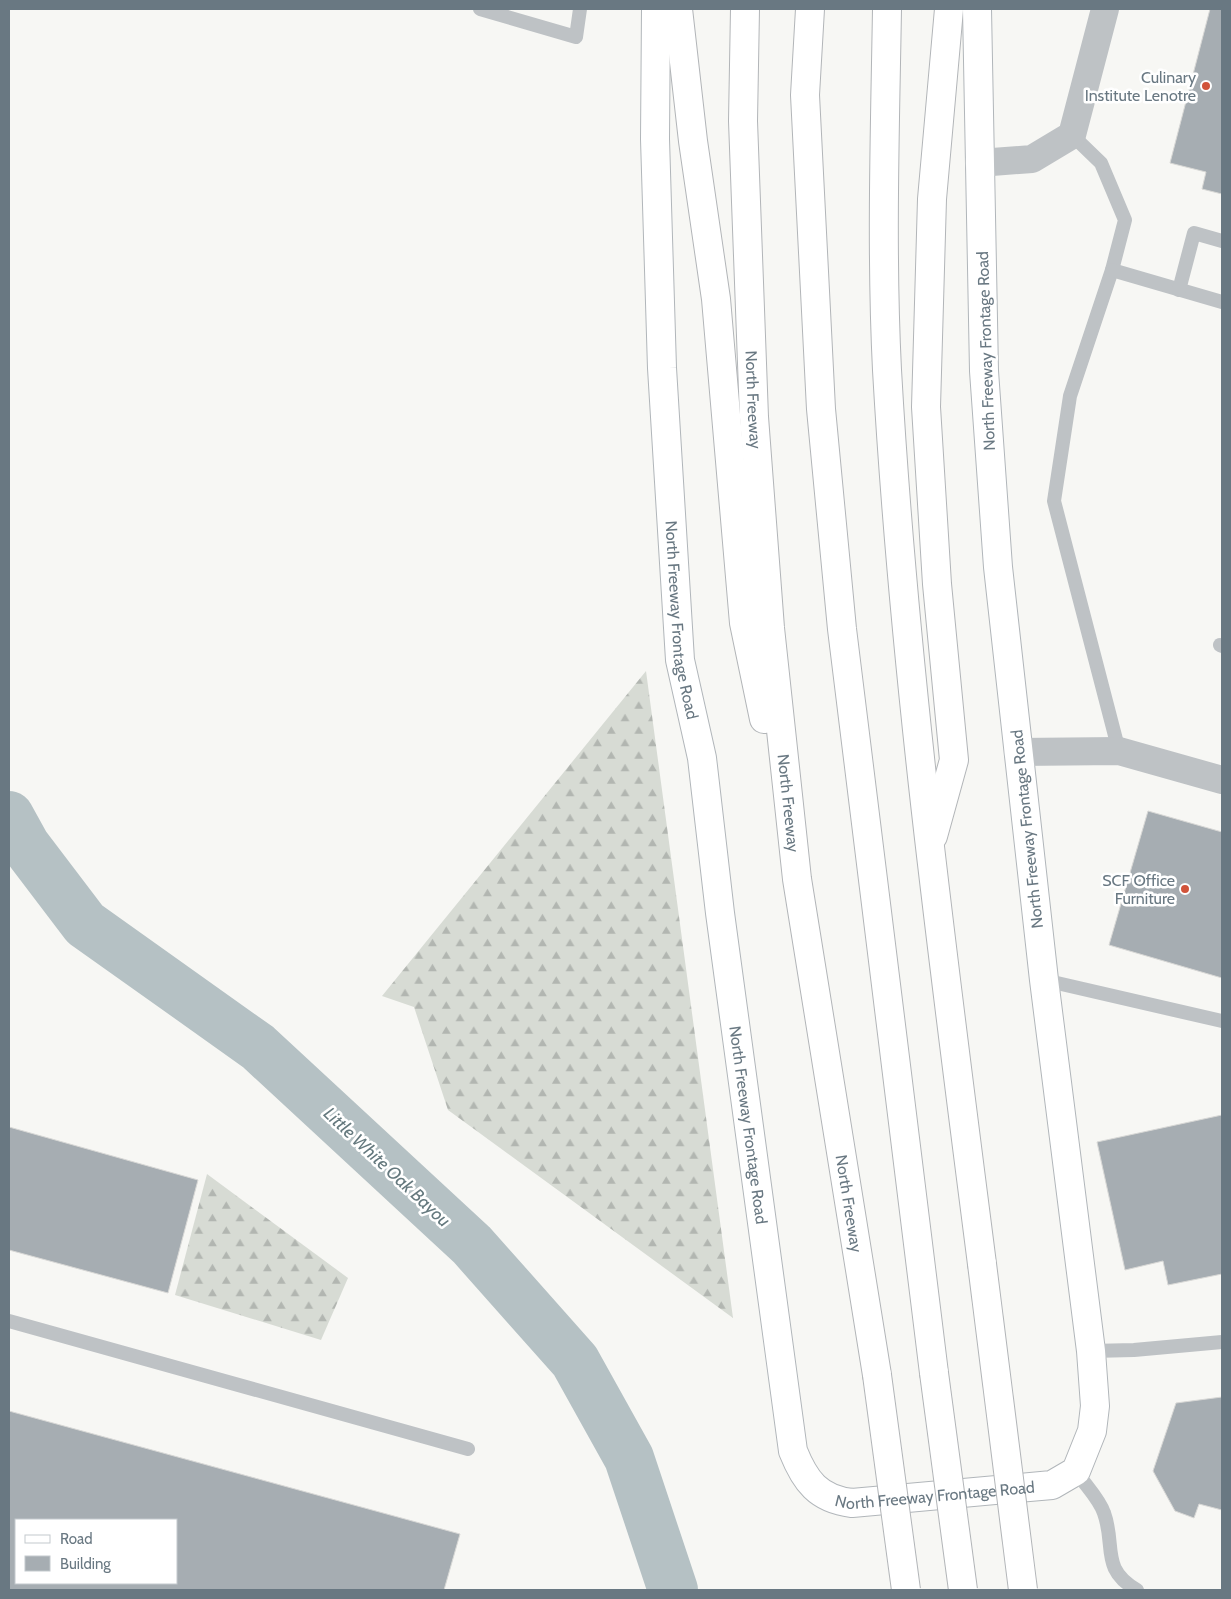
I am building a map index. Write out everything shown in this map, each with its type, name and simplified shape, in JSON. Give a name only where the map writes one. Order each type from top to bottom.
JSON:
[{"type":"main road","name":"North Freeway Frontage Road","points":[[656,9],[655,138],[662,358],[680,652],[702,758],[721,923],[793,1451],[803,1476],[820,1491],[838,1501],[852,1503],[1052,1485],[1076,1471],[1092,1431],[1095,1406],[1091,1351],[1044,980],[998,567],[984,372],[977,9]]},
{"type":"main road","points":[[678,9],[693,141],[716,300],[744,623],[796,879]]},
{"type":"main road","name":"North Freeway","points":[[745,9],[743,121],[754,417],[770,628],[796,879],[877,1375],[906,1590]]},
{"type":"main road","points":[[803,9],[805,95],[821,409],[842,629],[934,1373],[964,1590]]},
{"type":"main road","points":[[805,95],[810,9]]},
{"type":"main road","points":[[887,9],[884,219],[887,368],[915,720],[929,849],[1023,1590]]},
{"type":"main road","points":[[929,849],[954,760],[937,584],[926,408],[932,199],[948,9]]},
{"type":"street","points":[[979,163],[1032,159],[1072,135],[1105,9]]},
{"type":"street","points":[[1018,752],[1119,751],[1222,780]]},
{"type":"lane","points":[[480,9],[576,37],[580,9]]},
{"type":"lane","points":[[1072,135],[1101,163],[1125,220],[1112,270],[1070,396],[1054,501],[1119,751]]},
{"type":"lane","points":[[1179,290],[1194,233],[1222,241]]},
{"type":"lane","points":[[1112,270],[1222,302]]},
{"type":"lane","points":[[1044,980],[1222,1021]]},
{"type":"lane","points":[[9,1321],[468,1449]]},
{"type":"lane","points":[[1091,1351],[1134,1350],[1222,1342]]},
{"type":"lane","points":[[1076,1471],[1104,1512],[1113,1565],[1122,1582],[1137,1590]]},
{"type":"green space","points":[[646,671],[733,1318],[448,1110],[414,1007],[382,996]]},
{"type":"green space","points":[[207,1174],[348,1278],[321,1340],[175,1295]]},
{"type":"building","name":"Culinary Institute Lenotre","points":[[1210,9],[1222,9],[1222,194],[1202,189],[1206,172],[1170,163]]},
{"type":"building","points":[[1148,811],[1222,832],[1222,978],[1109,945]]},
{"type":"building","points":[[1222,1115],[1222,1274],[1168,1285],[1163,1261],[1125,1270],[1097,1142]]},
{"type":"building","points":[[9,1127],[198,1180],[168,1293],[9,1250]]},
{"type":"building","points":[[1222,1397],[1222,1510],[1199,1504],[1194,1518],[1175,1511],[1153,1471],[1176,1403]]},
{"type":"building","points":[[9,1411],[460,1534],[444,1590],[9,1590]]},
{"type":"waterway","name":"Little White Oak Bayou","points":[[9,816],[25,845],[85,924],[258,1047],[472,1245],[575,1361],[629,1458],[673,1590]]},
{"type":"place","name":"Culinary Institute Lenotre","points":[[1206,86]]},
{"type":"place","name":"SCF Office Furniture","points":[[1185,889]]}]
